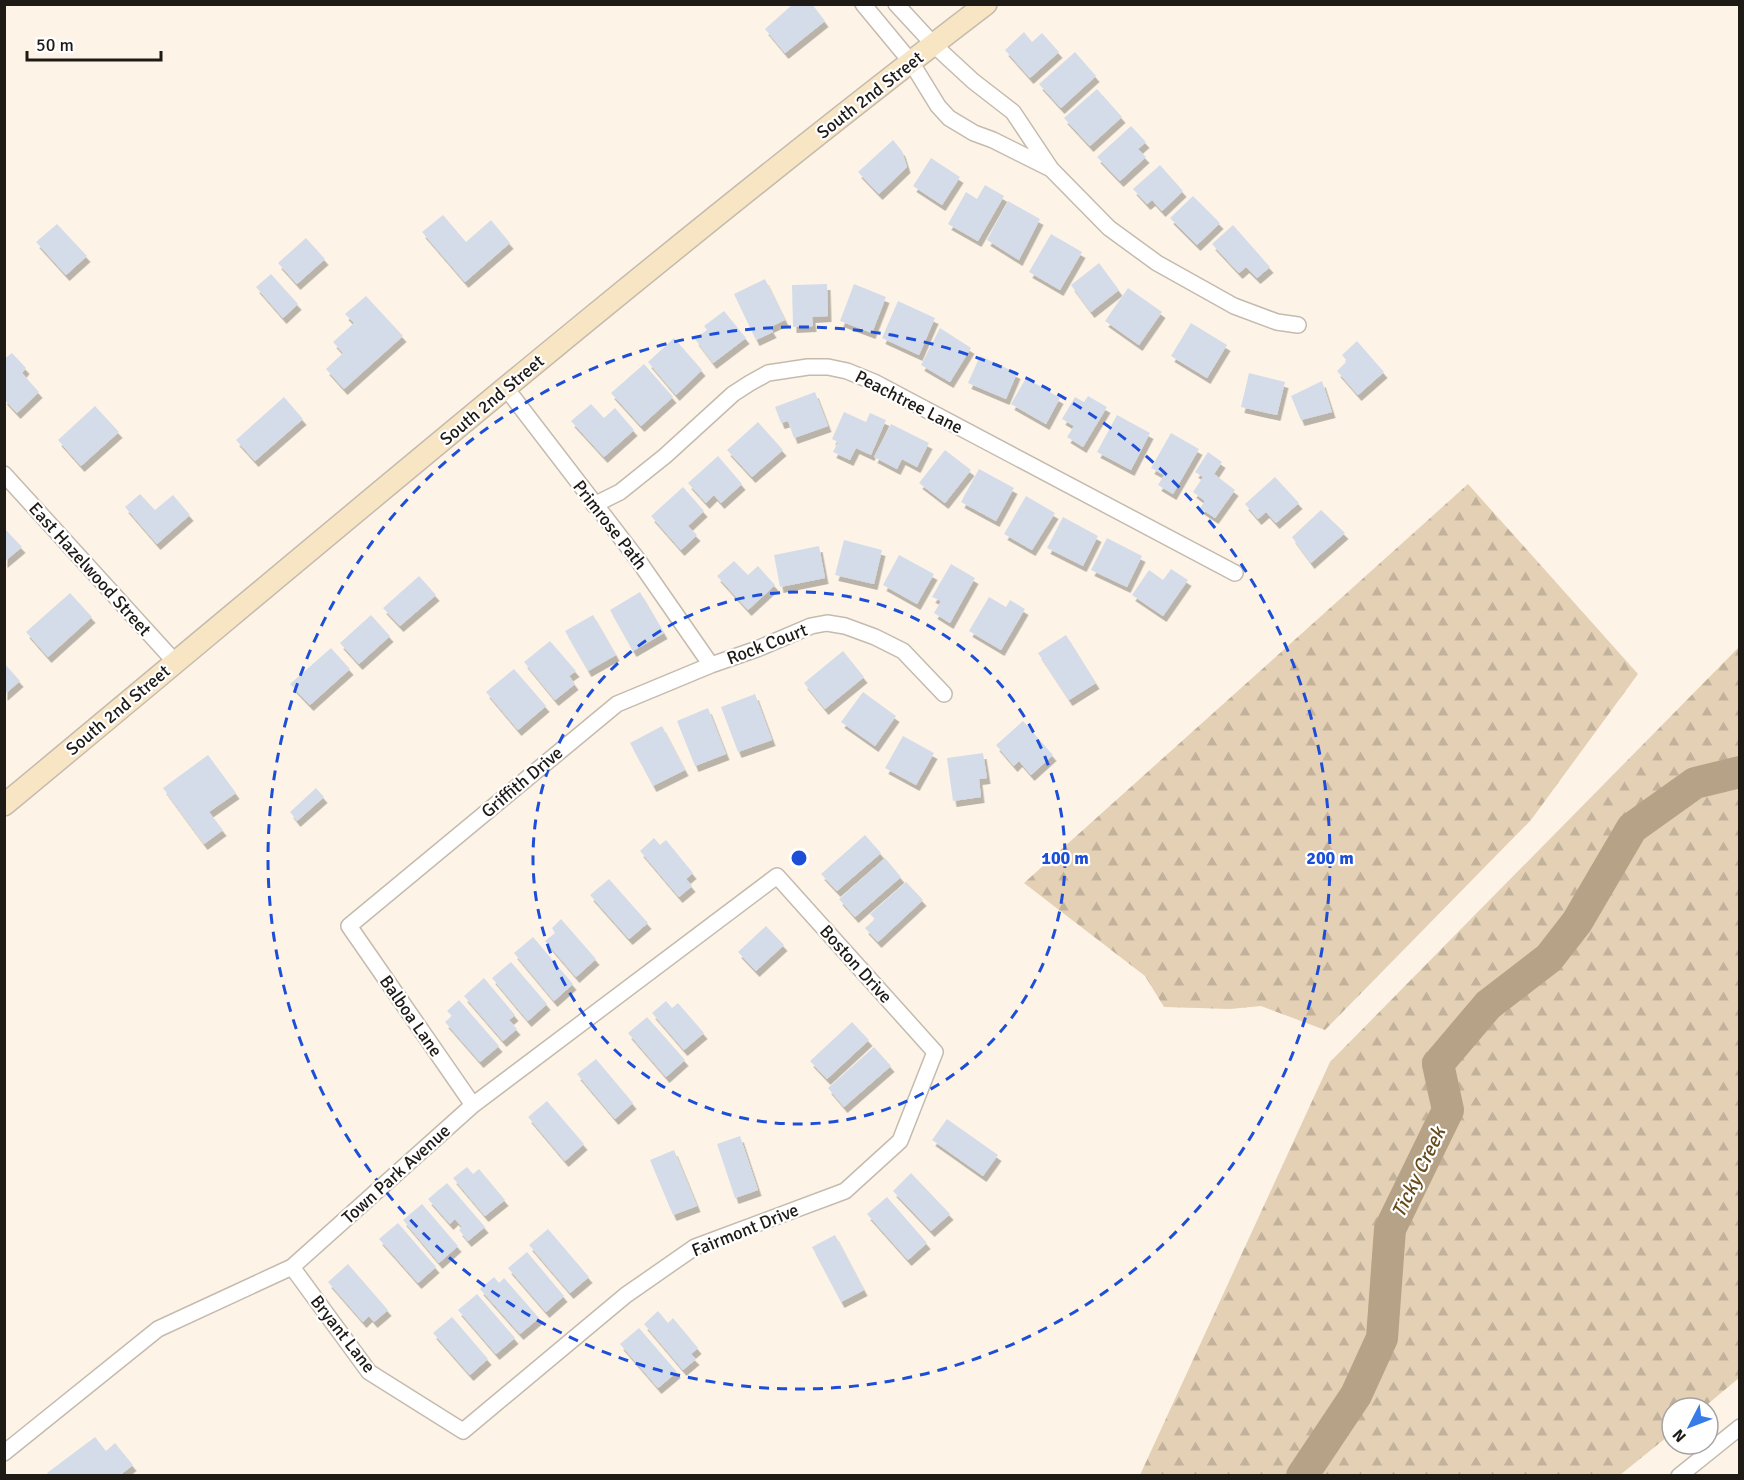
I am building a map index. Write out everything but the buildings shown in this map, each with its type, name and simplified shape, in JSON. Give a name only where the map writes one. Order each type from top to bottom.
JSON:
[{"type":"main road","name":"South 2nd Street","points":[[4,805],[587,320],[987,4]]},
{"type":"street","points":[[863,4],[911,62],[938,106],[949,118],[974,133],[1051,169]]},
{"type":"street","points":[[896,4],[934,45],[973,81],[1013,112],[1051,169],[1109,228],[1157,263],[1234,306],[1277,322],[1298,325]]},
{"type":"street","name":"Peachtree Lane","points":[[594,505],[620,492],[665,456],[733,394],[750,382],[768,373],[787,369],[808,366],[828,367],[848,371],[874,382],[1236,573]]},
{"type":"street","name":"Primrose Path","points":[[506,388],[638,560],[711,665]]},
{"type":"street","name":"East Hazelwood Street","points":[[4,474],[176,663]]},
{"type":"street","name":"Rock Court","points":[[711,665],[757,649],[811,626],[827,623],[844,626],[875,637],[903,651],[944,694]]},
{"type":"street","name":"Griffith Drive","points":[[349,926],[617,704],[711,665]]},
{"type":"street","name":"Boston Drive","points":[[777,876],[935,1052]]},
{"type":"street","name":"Town Park Avenue","points":[[4,1453],[158,1329],[292,1267],[473,1105],[777,876]]},
{"type":"street","name":"Balboa Lane","points":[[349,926],[473,1105]]},
{"type":"street","name":"Fairmont Drive","points":[[463,1431],[626,1295],[695,1247],[845,1191],[900,1141],[935,1052]]},
{"type":"street","name":"Bryant Lane","points":[[292,1267],[369,1372],[463,1431]]},
{"type":"street","points":[[1679,1476],[1740,1427]]},
{"type":"green space","points":[[1468,484],[1638,674],[1531,820],[1325,1030],[1261,1006],[1230,1009],[1164,1007],[1145,976],[1024,883]]},
{"type":"green space","points":[[1739,647],[1739,1378],[1717,1396],[1660,1396],[1660,1443],[1620,1475],[1140,1475],[1330,1062]]},
{"type":"waterway","name":"Ticky Creek","points":[[1302,1476],[1356,1395],[1382,1338],[1390,1229],[1448,1110],[1438,1064],[1488,1005],[1549,958],[1577,922],[1632,828],[1695,783],[1740,772]]}]
